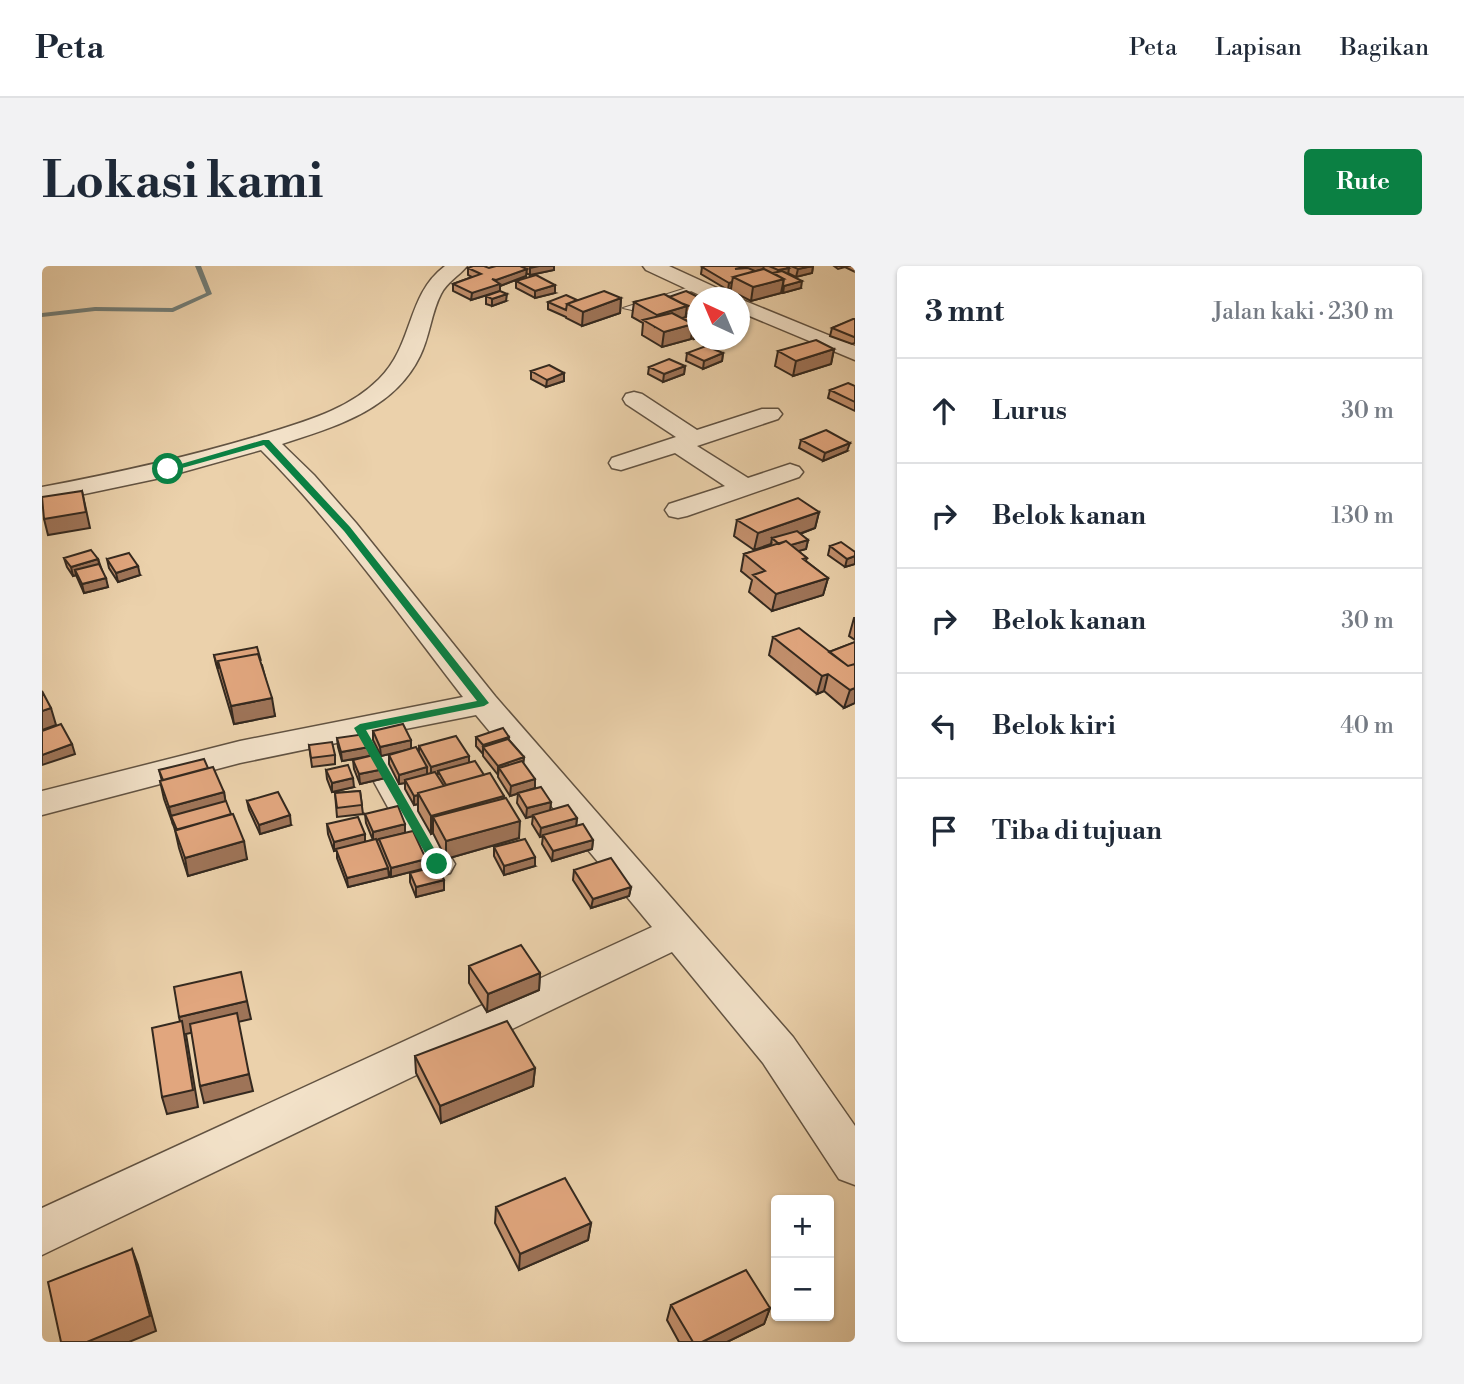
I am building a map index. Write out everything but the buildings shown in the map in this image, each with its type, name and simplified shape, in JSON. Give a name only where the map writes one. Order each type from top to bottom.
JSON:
[{"type":"street","points":[[42,495],[168,469],[266,442],[349,414],[382,389],[410,355],[422,309],[449,271],[457,266]]},
{"type":"street","points":[[653,266],[699,287]]},
{"type":"street","points":[[750,309],[855,354]]},
{"type":"street","points":[[634,399],[745,487]]},
{"type":"street","points":[[621,463],[770,414]]},
{"type":"street","points":[[266,442],[347,529],[484,703],[778,1050],[855,1164]]},
{"type":"street","points":[[678,510],[790,472]]},
{"type":"street","points":[[42,803],[240,752],[484,703]]},
{"type":"street","points":[[360,728],[437,864]]},
{"type":"street","points":[[42,1232],[678,932]]},
{"type":"lane","points":[[628,308],[687,291]]},
{"type":"waterway","points":[[42,315],[95,309],[173,310],[209,294],[198,266]]},
{"type":"route","points":[[168,469],[266,442],[305,480],[347,529],[484,703],[360,728],[437,864]]}]
